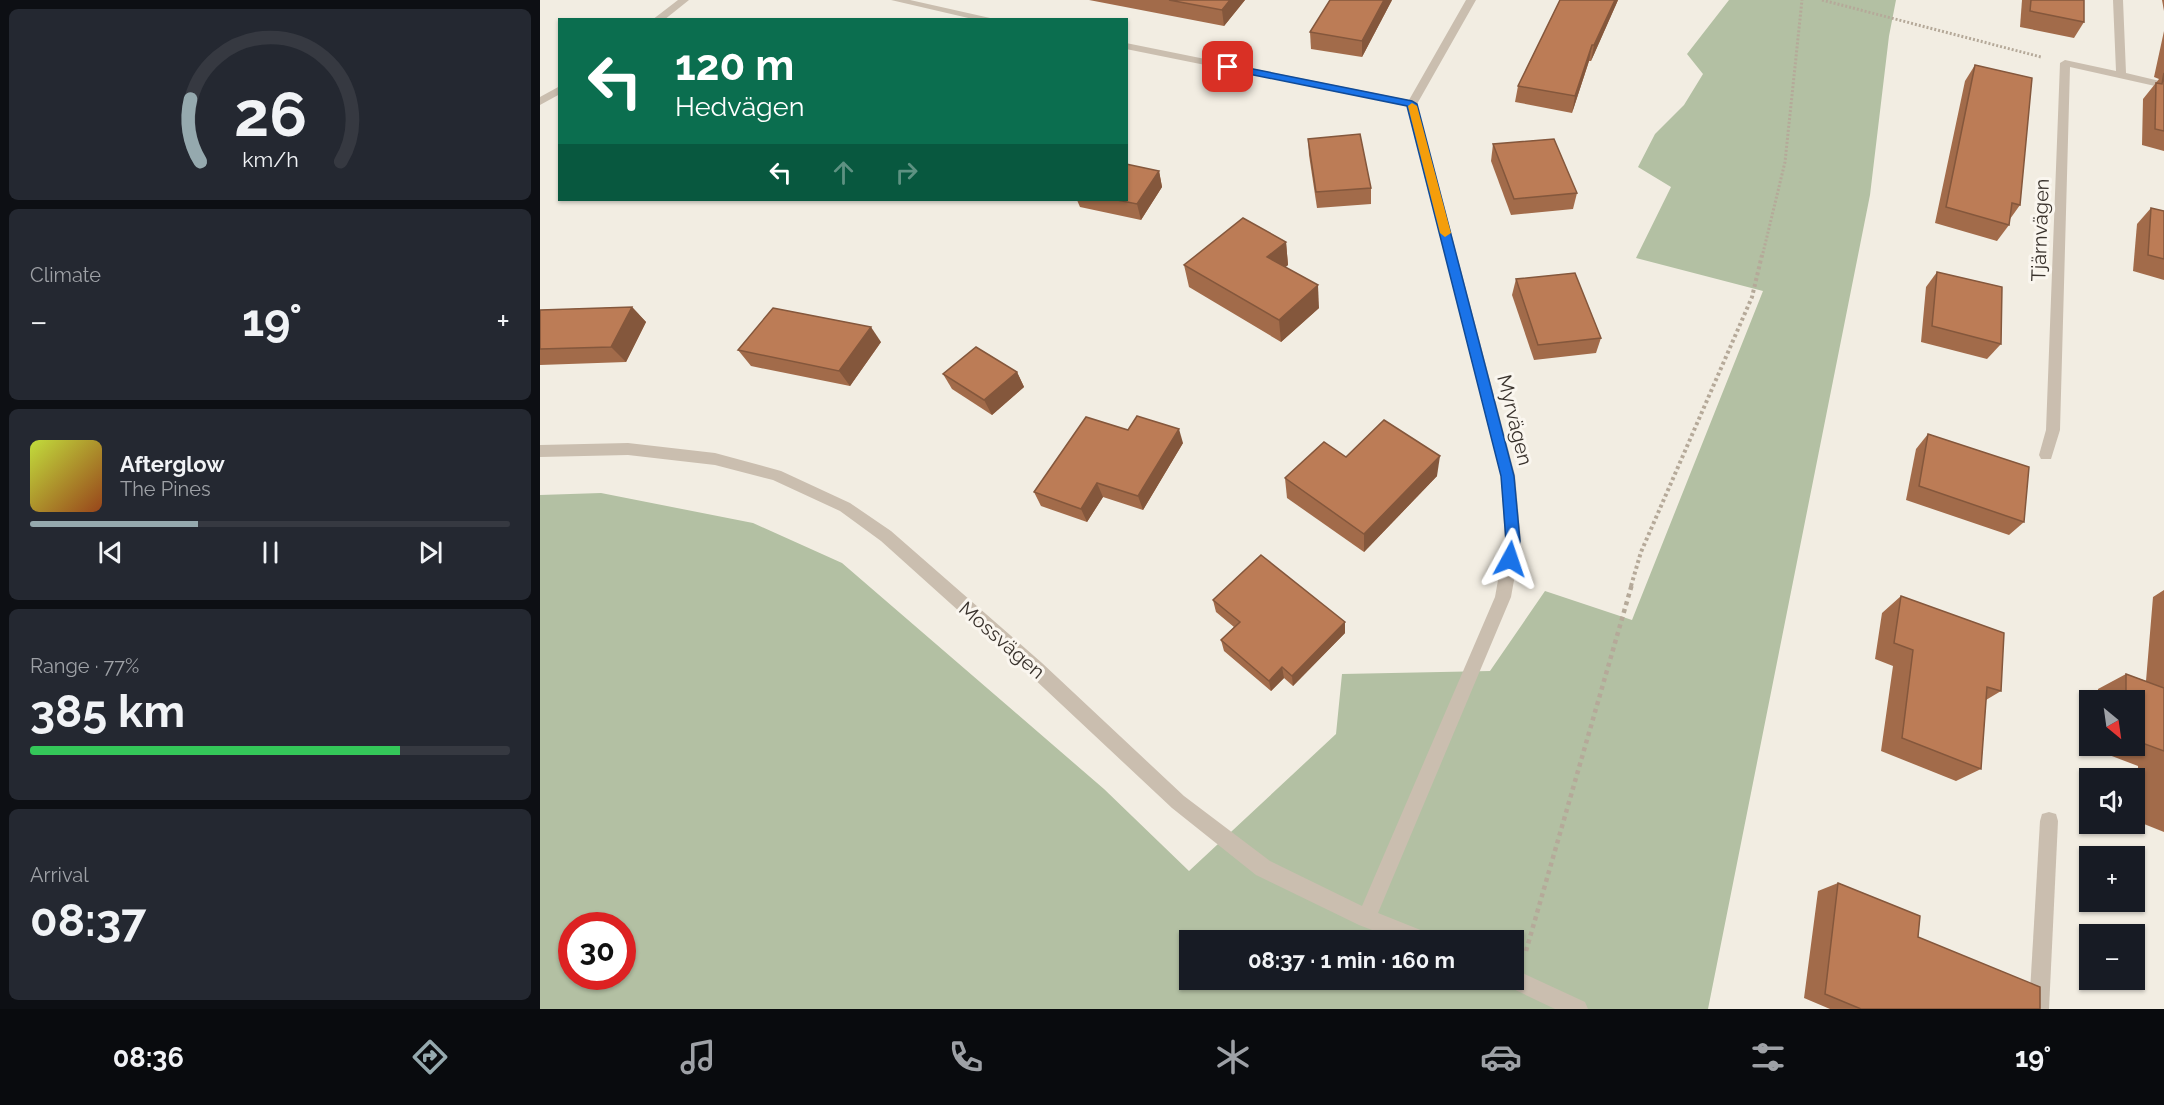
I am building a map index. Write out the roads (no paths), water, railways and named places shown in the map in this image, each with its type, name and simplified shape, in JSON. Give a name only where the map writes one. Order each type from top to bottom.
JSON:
[{"type":"street","points":[[660,18],[684,0]]},
{"type":"street","points":[[896,0],[984,18]]},
{"type":"street","points":[[1128,46],[1412,104],[1471,0]]},
{"type":"street","points":[[2118,0],[2121,74],[2164,86]]},
{"type":"street","name":"Tjärnvägen","points":[[2046,455],[2054,430],[2066,63],[2121,74]]},
{"type":"street","points":[[540,102],[558,90]]},
{"type":"street","name":"Myrvägen","points":[[1366,918],[1503,597],[1513,541],[1508,476],[1412,104]]},
{"type":"street","name":"Mossvägen","points":[[540,451],[628,448],[715,459],[776,475],[845,507],[886,536],[1036,669],[1178,802],[1263,868],[1396,930]]},
{"type":"street","points":[[2040,1009],[2049,821]]},
{"type":"street","points":[[1524,983],[1578,1009]]}]
